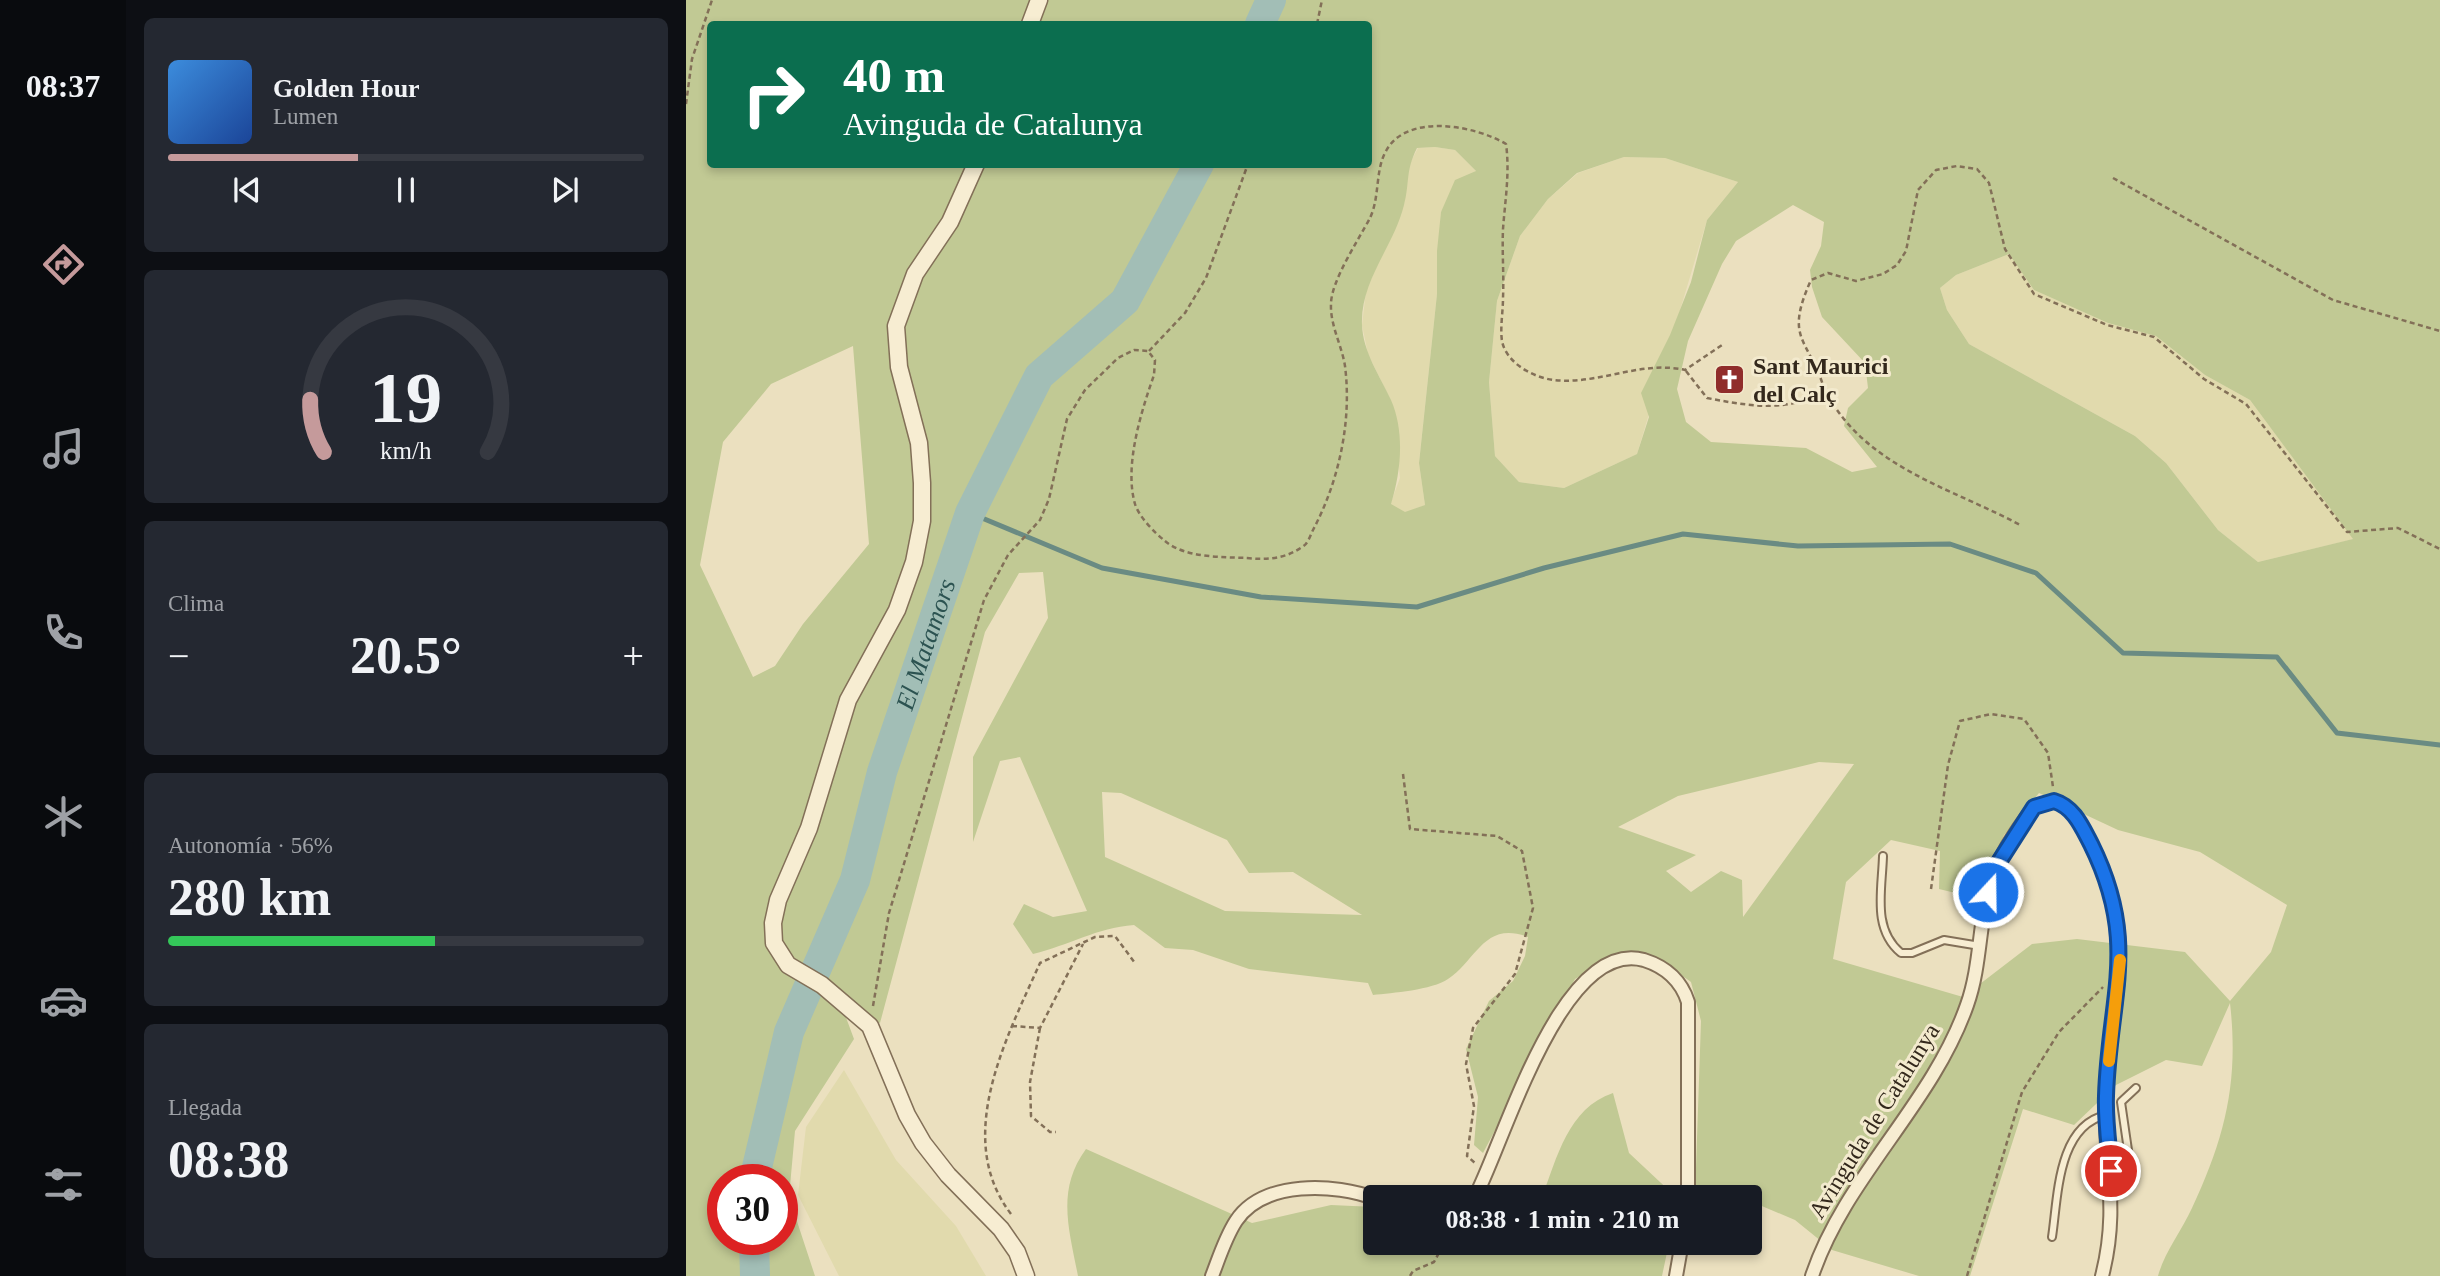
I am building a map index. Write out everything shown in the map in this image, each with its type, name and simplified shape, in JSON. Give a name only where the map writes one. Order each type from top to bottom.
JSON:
[{"type":"street","points":[[1031,21],[1039,0]]},
{"type":"street","points":[[974,168],[950,222],[915,274],[896,326],[899,367],[919,443],[922,521],[914,562],[897,610],[848,700],[809,828],[778,900],[773,923],[774,943],[788,965],[822,985],[870,1027],[907,1115],[923,1143],[948,1175],[1001,1229],[1017,1252],[1026,1276]]},
{"type":"street","points":[[2054,801],[2069,808],[2076,817],[2104,875],[2119,935],[2120,976],[2105,1115],[2111,1171],[2112,1225],[2102,1276]]},
{"type":"street","name":"Avinguda de Catalunya","points":[[1812,1276],[1835,1222],[1925,1088],[1959,1023],[1967,1005],[1988,892],[1997,865],[2034,807],[2054,801]]},
{"type":"street","points":[[1480,1185],[1518,1094],[1569,999],[1595,970],[1612,960],[1631,958],[1651,963],[1671,974],[1679,982],[1688,1002],[1688,1185]]},
{"type":"street","points":[[1212,1276],[1236,1221],[1243,1212],[1266,1199],[1298,1189],[1324,1187],[1349,1189],[1363,1194]]},
{"type":"street","points":[[1676,1276],[1680,1255]]},
{"type":"lane","points":[[1883,856],[1880,923],[1889,944],[1901,953],[1912,953],[1944,940],[1980,946]]},
{"type":"lane","points":[[2111,1171],[2129,1157],[2121,1102],[2136,1088]]},
{"type":"lane","points":[[2052,1237],[2061,1175],[2072,1140],[2094,1118],[2105,1115]]},
{"type":"path","points":[[686,104],[692,59],[712,0]]},
{"type":"path","points":[[1318,21],[1322,0]]},
{"type":"path","points":[[1148,351],[1154,360],[1154,375],[1133,462],[1132,485],[1135,507],[1145,520],[1167,543],[1200,554],[1274,560],[1305,546],[1322,513],[1334,475],[1348,409],[1345,364],[1331,304],[1334,290],[1373,210],[1386,150],[1404,134],[1426,125],[1486,132],[1506,144],[1508,163],[1503,231],[1502,342],[1511,359],[1525,371],[1553,380],[1596,378],[1640,367],[1667,366],[1685,370],[1707,398],[1745,405],[1807,400],[1824,388]]},
{"type":"path","points":[[2022,526],[1919,477],[1872,449],[1836,412],[1798,335],[1801,302],[1811,280],[1828,273],[1856,281],[1884,274],[1897,265],[1906,251],[1918,190],[1936,170],[1957,166],[1977,169],[1989,183],[2005,249],[2034,294],[2107,325],[2154,337],[2204,379],[2246,404],[2347,532],[2398,528],[2440,549]]},
{"type":"path","points":[[870,1027],[889,913],[984,600],[1008,555],[1040,520],[1049,499],[1067,419],[1085,390],[1118,358],[1134,350],[1148,351],[1185,313],[1206,278],[1247,168]]},
{"type":"path","points":[[2113,178],[2333,300],[2440,331]]},
{"type":"path","points":[[1685,370],[1722,345]]},
{"type":"path","points":[[1931,889],[1948,765],[1960,721],[1990,714],[2024,719],[2048,753],[2054,801]]},
{"type":"path","points":[[1403,774],[1410,829],[1497,836],[1522,851],[1533,908],[1515,974],[1473,1028],[1466,1064],[1475,1106],[1467,1156],[1486,1172]]},
{"type":"path","points":[[1012,1215],[996,1194],[987,1169],[985,1136],[991,1086],[1012,1026],[1040,963],[1095,937],[1115,936],[1135,963]]},
{"type":"path","points":[[1055,1132],[1050,1132],[1031,1116],[1030,1082],[1040,1028],[1083,942]]},
{"type":"path","points":[[1967,1276],[2028,1080],[2073,1016],[2089,998],[2120,976]]},
{"type":"path","points":[[1012,1026],[1040,1028]]},
{"type":"path","points":[[1410,1276],[1413,1271],[1434,1262],[1438,1255]]},
{"type":"shaded area","points":[[1418,148],[1455,150],[1476,171],[1441,212],[1437,294],[1419,462],[1425,505],[1405,513],[1390,505],[1400,478],[1392,403],[1368,354],[1362,325],[1366,291],[1404,204],[1408,167]]},
{"type":"shaded area","points":[[1624,157],[1665,158],[1738,182],[1707,220],[1637,454],[1564,488],[1519,482],[1495,456],[1489,382],[1497,301],[1520,236],[1548,199],[1578,173]]},
{"type":"shaded area","points":[[2009,254],[2034,290],[2108,323],[2156,336],[2205,375],[2250,400],[2354,539],[2258,562],[2218,530],[2166,463],[2135,436],[1969,344],[1947,310],[1940,288],[1956,275]]},
{"type":"shaded area","points":[[844,1070],[896,1160],[956,1226],[986,1276],[839,1276],[798,1195],[806,1127]]},
{"type":"green space","points":[[686,0],[2440,0],[2440,1276],[2158,1276],[2203,1182],[2221,1133],[2231,1084],[2230,1003],[2202,1066],[2166,1060],[2116,1085],[2074,1125],[2023,1109],[1970,1276],[1919,1276],[1832,1250],[1795,1220],[1762,1206],[1762,1185],[1695,1185],[1701,1021],[1691,982],[1659,959],[1617,954],[1575,979],[1483,1153],[1474,1145],[1478,1097],[1466,1049],[1489,1001],[1513,981],[1525,956],[1528,937],[1513,933],[1491,938],[1458,971],[1441,983],[1373,995],[1368,983],[1249,969],[1193,950],[1165,948],[1134,925],[1095,933],[1033,954],[1013,924],[1024,904],[1053,917],[1087,911],[1020,757],[1000,761],[973,842],[973,757],[1048,618],[1043,572],[1019,573],[985,632],[880,1023],[841,1004],[854,1039],[795,1131],[792,1164],[707,1164],[707,1255],[798,1255],[798,1224],[815,1276],[686,1276]],"holes":[[[1417,148],[1455,150],[1476,171],[1455,180],[1441,212],[1437,294],[1419,463],[1425,505],[1405,512],[1391,504],[1400,452],[1398,425],[1391,400],[1363,335],[1363,309],[1366,293],[1404,205],[1413,156]],[[1624,157],[1665,158],[1738,182],[1707,220],[1691,282],[1670,335],[1641,393],[1649,417],[1637,454],[1564,488],[1519,482],[1495,456],[1489,382],[1497,301],[1520,236],[1548,199],[1577,173]],[[1793,205],[1824,222],[1821,246],[1810,270],[1812,287],[1822,317],[1865,363],[1868,388],[1848,408],[1844,426],[1877,467],[1852,472],[1806,448],[1711,442],[1686,422],[1677,389],[1688,341],[1722,264],[1736,241]],[[2009,254],[2034,290],[2108,323],[2156,336],[2205,375],[2250,400],[2353,539],[2258,562],[2218,530],[2166,463],[2135,436],[1969,344],[1947,310],[1940,288],[1956,275]],[[853,346],[869,544],[803,624],[775,666],[753,677],[700,565],[723,442],[771,384]],[[1819,762],[1854,764],[1743,917],[1742,880],[1721,871],[1691,892],[1666,871],[1696,855],[1618,827],[1678,796]],[[1102,792],[1121,793],[1227,840],[1249,873],[1293,872],[1362,915],[1225,911],[1105,857]],[[2039,793],[2118,830],[2200,852],[2287,905],[2271,952],[2230,1001],[2185,952],[2077,939],[2032,944],[1963,997],[1833,959],[1846,882],[1891,840],[1940,851],[1939,889],[1980,899],[2004,835]]]},
{"type":"green space","points":[[1613,1093],[1629,1153],[1663,1185],[1546,1185],[1566,1136],[1585,1110]]},
{"type":"green space","points":[[1086,1149],[1252,1223],[1331,1205],[1363,1206],[1363,1255],[1666,1255],[1662,1276],[1078,1276],[1067,1210],[1071,1180]]},
{"type":"waterway","name":"El Matamors","points":[[1261,21],[1271,0]]},
{"type":"waterway","name":"El Matamors","points":[[758,1164],[789,1032],[855,880],[882,772],[970,513],[1039,376],[1125,301],[1197,168]]},
{"type":"waterway","points":[[970,513],[1102,568],[1261,597],[1417,607],[1544,568],[1683,534],[1798,546],[1950,544],[2036,573],[2123,653],[2277,657],[2337,733],[2440,745]]},
{"type":"waterway","name":"El Matamors","points":[[754,1255],[755,1276]]},
{"type":"slow traffic","points":[[2109,1061],[2118,998],[2120,960]]},
{"type":"place","name":"Sant Maurici del Calç","points":[[1730,380]]},
{"type":"route","points":[[1988,892],[1997,865],[2034,807],[2046,801],[2054,801],[2069,808],[2095,851],[2112,900],[2119,935],[2120,976],[2110,1048],[2105,1115],[2111,1171]]}]
